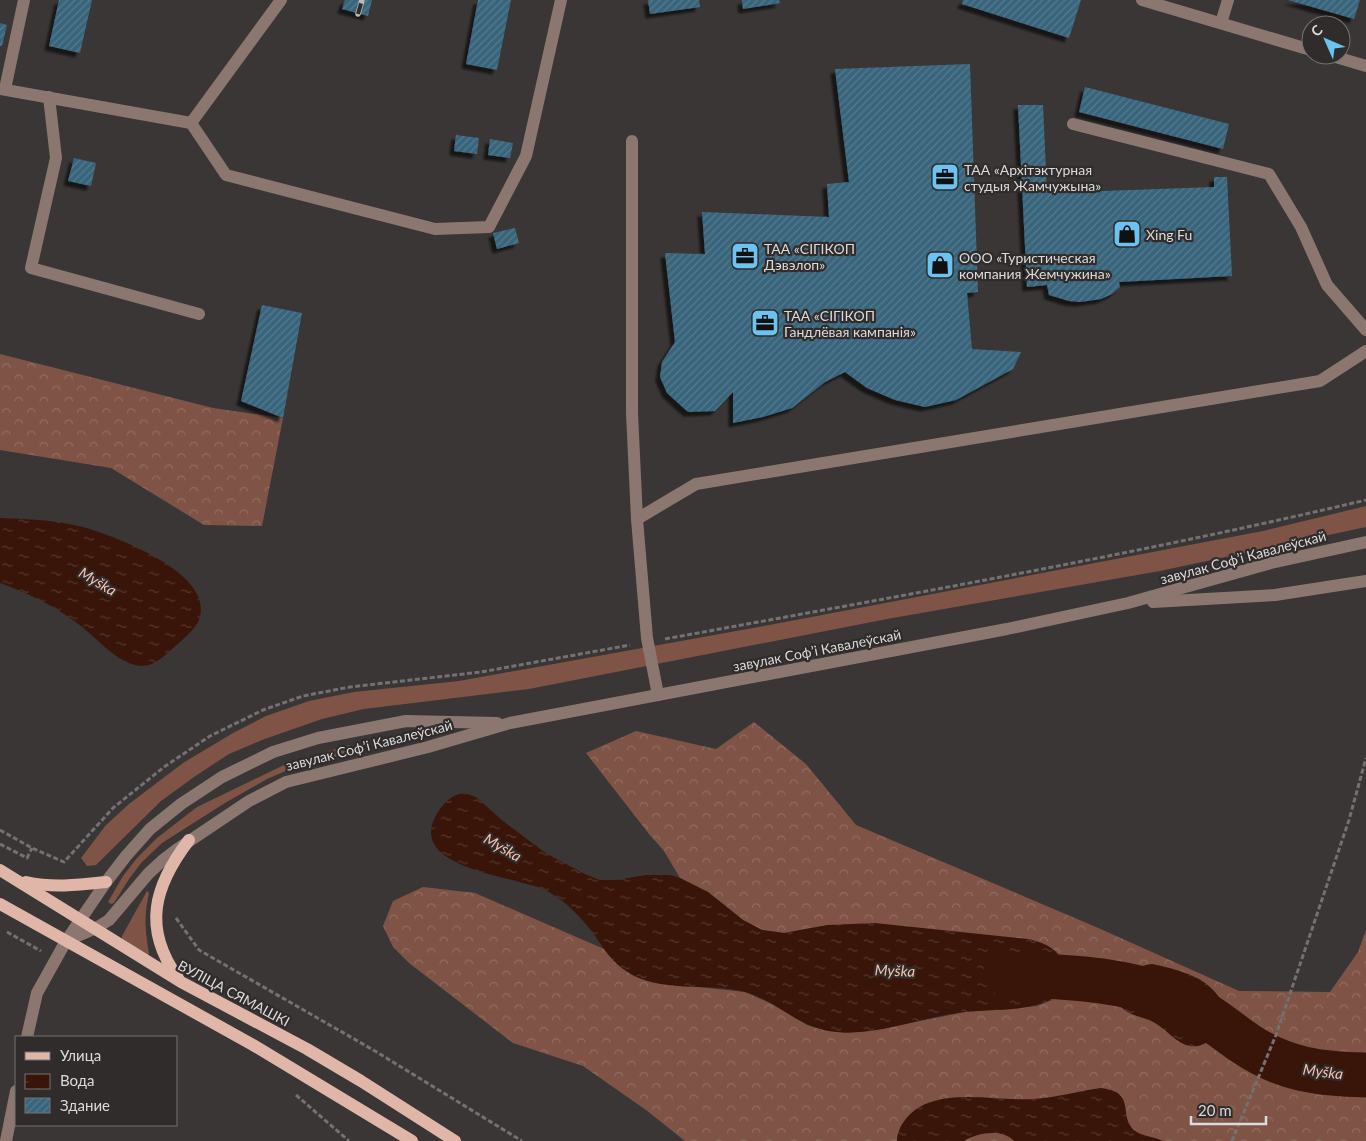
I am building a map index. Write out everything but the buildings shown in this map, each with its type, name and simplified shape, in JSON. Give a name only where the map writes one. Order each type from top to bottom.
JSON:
[{"type":"main road","points":[[181,982],[166,961],[158,940],[155,914],[170,867],[190,840]]},
{"type":"main road","name":"ВУЛІЦА СЯМАШКІ","points":[[0,870],[181,982],[307,1049],[455,1141]]},
{"type":"main road","points":[[16,879],[56,886],[106,882]]},
{"type":"main road","points":[[0,904],[253,1045],[412,1141]]},
{"type":"street","points":[[24,0],[2,89],[191,122],[226,175],[435,229],[489,227],[526,156],[561,0]]},
{"type":"street","points":[[191,122],[281,0]]},
{"type":"street","points":[[1142,0],[1301,47]]},
{"type":"street","points":[[1222,23],[1228,0]]},
{"type":"street","points":[[1351,62],[1366,66]]},
{"type":"street","points":[[49,97],[56,158],[31,268],[199,314]]},
{"type":"street","points":[[1073,124],[1269,174],[1301,227],[1327,285],[1366,330]]},
{"type":"street","points":[[632,141],[632,413],[637,520],[648,642],[658,695]]},
{"type":"street","points":[[637,520],[696,484],[1320,381],[1366,351]]},
{"type":"street","name":"завулак Софʼі Кавалеўскай","points":[[66,941],[109,920],[148,874],[190,840],[249,801],[286,782],[428,747],[510,723],[1007,629],[1128,603],[1271,563],[1366,542]]},
{"type":"street","name":"завулак Софʼі Кавалеўскай","points":[[1128,603],[1275,595],[1366,581]]},
{"type":"street","name":"завулак Софʼі Кавалеўскай","points":[[66,941],[106,882],[150,829],[181,804],[222,777],[273,752],[318,738],[406,721],[510,723]]},
{"type":"street","points":[[28,1036],[37,993],[54,959],[66,941]]},
{"type":"street","points":[[6,1141],[15,1096]]},
{"type":"path","points":[[0,830],[32,848],[64,862],[113,808],[164,767],[210,736],[263,710],[303,696],[350,687],[481,672],[883,599],[1208,537],[1366,500]]},
{"type":"path","points":[[1232,1141],[1276,1034],[1349,820],[1366,758]]},
{"type":"path","points":[[0,844],[27,858],[32,848]]},
{"type":"path","points":[[174,916],[199,950],[375,1051],[522,1141]]},
{"type":"path","points":[[343,1138],[349,1141]]},
{"type":"green space","points":[[0,354],[213,408],[283,418],[262,526],[204,525],[111,468],[0,450]]},
{"type":"green space","points":[[1366,506],[1366,527],[1160,571],[887,619],[529,689],[364,709],[322,719],[229,754],[161,801],[96,865],[87,866],[81,858],[106,825],[129,804],[183,763],[266,716],[309,701],[354,692],[459,681],[764,626],[1263,531]]},
{"type":"green space","points":[[754,722],[806,764],[856,825],[1096,927],[1239,991],[1330,992],[1358,952],[1366,930],[1366,1141],[685,1141],[646,1110],[583,1066],[513,1043],[409,963],[393,947],[383,926],[393,901],[423,887],[475,893],[604,949],[614,961],[679,985],[745,992],[774,1005],[807,1025],[825,1030],[845,1033],[870,1031],[965,1012],[1037,1006],[1052,1000],[828,925],[784,933],[762,930],[743,920],[708,892],[680,878],[664,851],[586,753],[636,731],[716,749]]},
{"type":"green space","points":[[349,745],[352,747],[350,752],[288,770],[267,779],[162,843],[142,862],[114,903],[108,902],[123,876],[137,858],[157,838],[197,807],[286,764]]},
{"type":"green space","points":[[147,891],[149,893],[146,909],[148,956],[122,939]]},
{"type":"water","points":[[0,518],[52,521],[83,527],[139,548],[179,573],[193,587],[200,603],[197,624],[163,657],[150,665],[135,665],[119,658],[84,628],[59,611],[30,595],[0,583]]},
{"type":"water","points":[[464,793],[476,797],[503,821],[547,854],[600,880],[616,880],[646,875],[670,875],[680,878],[708,892],[743,920],[762,930],[784,933],[828,925],[875,923],[1028,939],[1048,946],[1060,956],[1066,970],[1064,985],[1055,997],[1038,1005],[1007,1010],[965,1012],[877,1030],[842,1032],[813,1027],[765,1000],[745,992],[731,989],[653,983],[639,978],[617,964],[590,929],[568,905],[554,895],[532,885],[467,867],[448,858],[435,846],[431,831],[438,812],[449,799]]},
{"type":"water","points":[[1152,964],[1176,970],[1199,979],[1217,994],[1224,1009],[1223,1022],[1221,1028],[1208,1042],[1196,1046],[1185,1045],[1155,1023],[1131,1013],[1118,1004],[1118,988],[1125,976],[1137,968]]},
{"type":"water","points":[[1101,1088],[1112,1090],[1123,1099],[1129,1124],[1134,1130],[1163,1141],[1014,1141],[1003,1134],[989,1133],[964,1141],[897,1141],[899,1130],[905,1120],[917,1109],[931,1102],[947,1098],[964,1097],[1042,1098]]},
{"type":"waterway","name":"Муška","points":[[1006,974],[1094,980],[1158,993],[1197,1010],[1260,1053],[1275,1060],[1318,1072],[1366,1075]]},
{"type":"railway","points":[[358,14],[362,0]]},
{"type":"place","name":"ТАА «Архітэктурная студыя Жамчужына»","points":[[945,177]]},
{"type":"place","name":"Xing Fu","points":[[1127,234]]},
{"type":"place","name":"ТАА «СІГІКОП Дэвэлоп»","points":[[745,256]]},
{"type":"place","name":"ООО «Туристическая компания Жемчужина»","points":[[940,265]]},
{"type":"place","name":"ТАА «СІГІКОП Гандлёвая кампанія»","points":[[765,323]]}]
